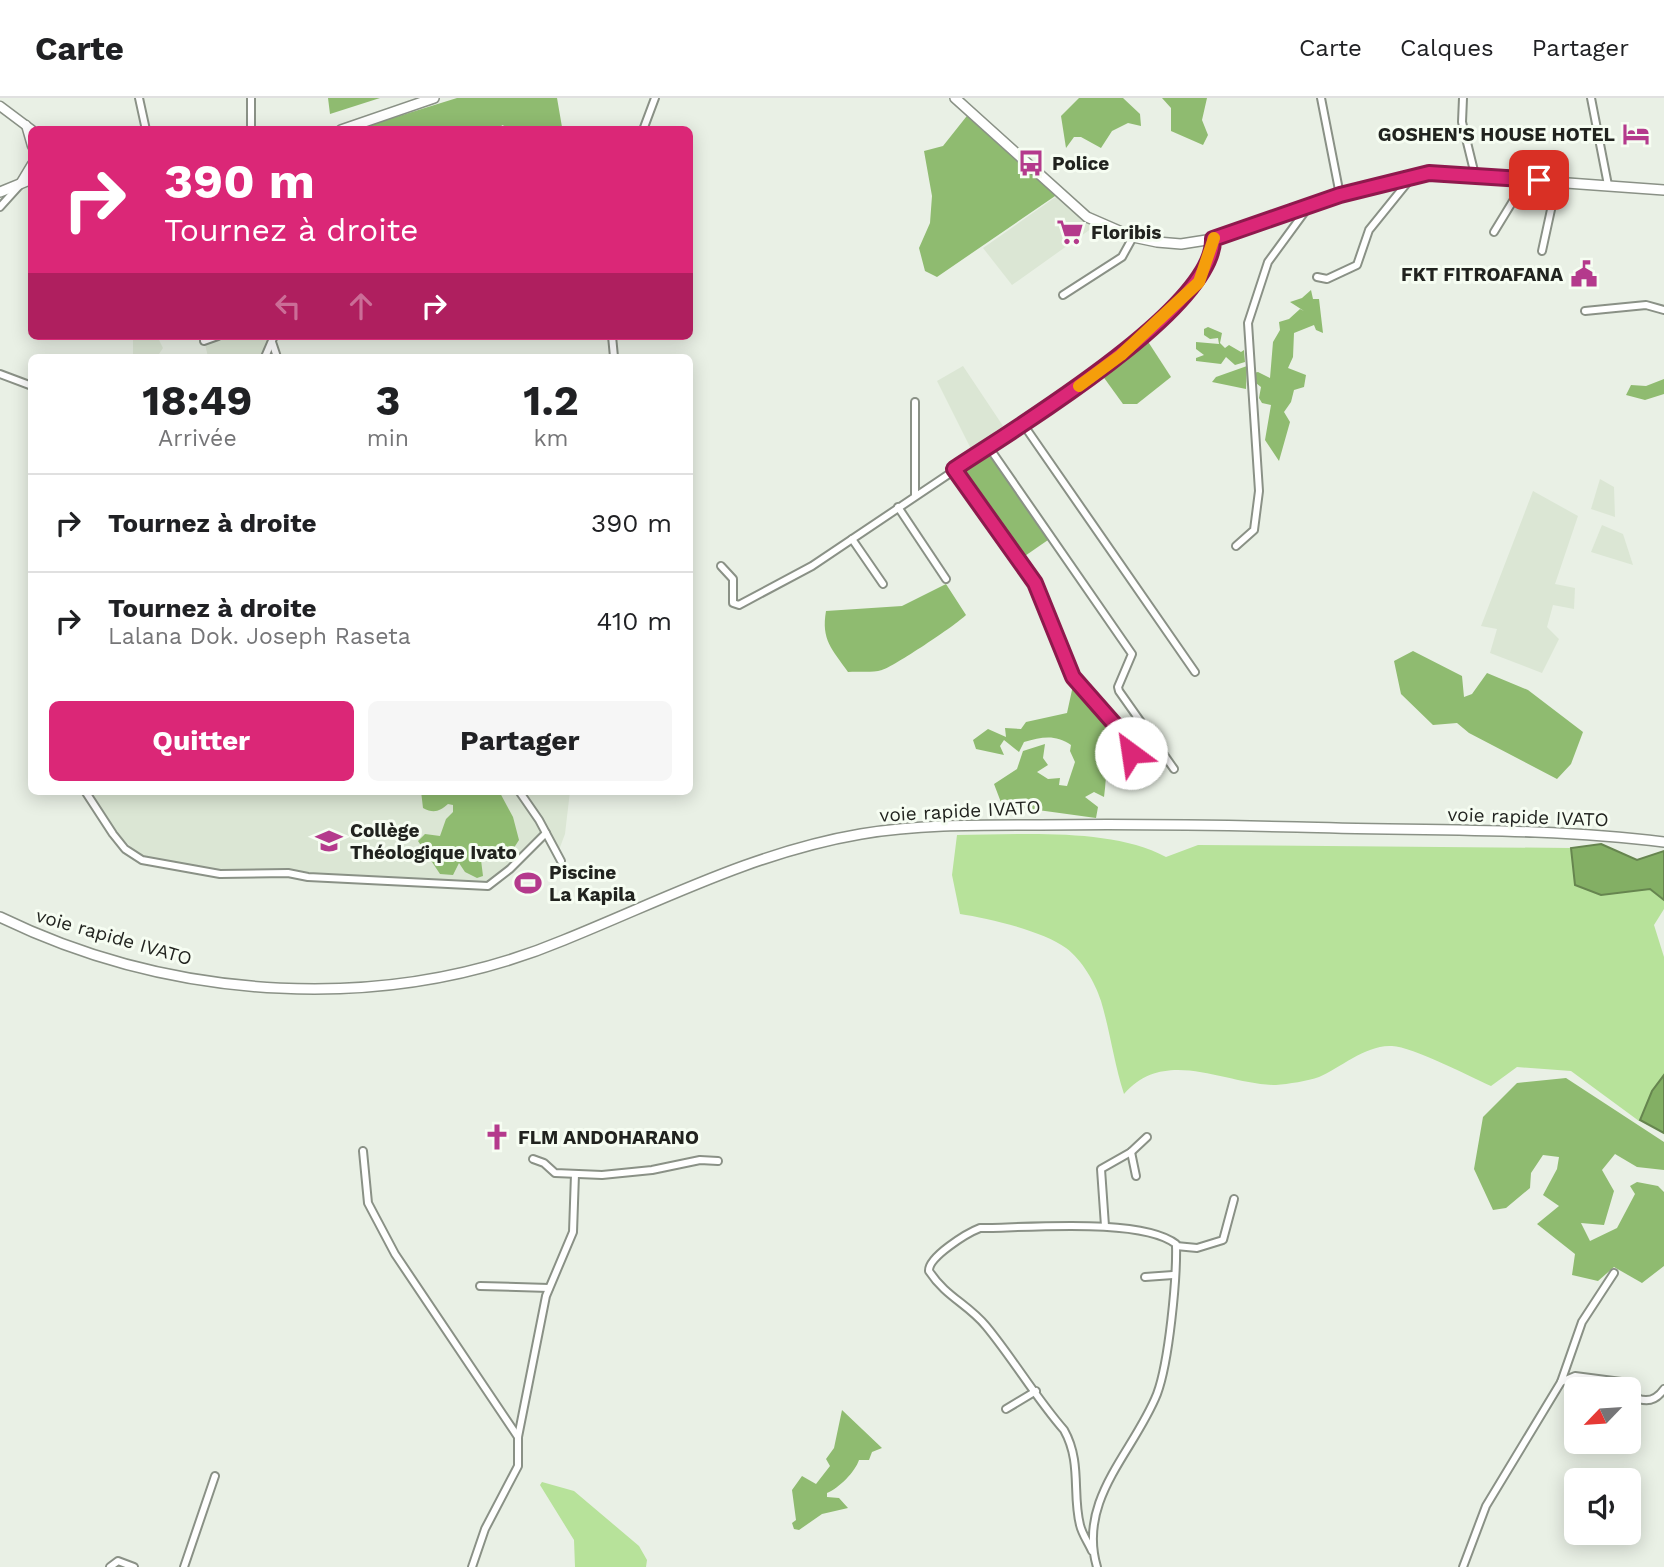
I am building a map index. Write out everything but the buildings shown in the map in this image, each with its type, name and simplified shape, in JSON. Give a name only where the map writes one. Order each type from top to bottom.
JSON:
[{"type":"main road","points":[[353,126],[434,98]]},
{"type":"main road","points":[[955,98],[1087,217],[1133,237],[1181,244],[1213,239],[1340,195],[1429,173],[1664,190]]},
{"type":"main road","points":[[0,192],[28,181]]},
{"type":"main road","name":"voie rapide IVATO","points":[[0,917],[34,933],[170,976],[281,989],[327,989],[440,978],[486,966],[561,942],[667,894],[764,857],[884,831],[947,825],[1180,824],[1569,834],[1664,842]]},
{"type":"street","points":[[139,98],[145,126]]},
{"type":"street","points":[[251,98],[251,126]]},
{"type":"street","points":[[644,126],[655,98]]},
{"type":"street","points":[[1321,98],[1340,195]]},
{"type":"street","points":[[1463,98],[1462,122],[1475,175]]},
{"type":"street","points":[[1591,98],[1608,186]]},
{"type":"street","points":[[0,106],[28,126]]},
{"type":"street","points":[[0,207],[28,171]]},
{"type":"street","points":[[1317,277],[1331,278],[1357,265],[1369,230],[1412,176]]},
{"type":"street","points":[[1494,232],[1516,196],[1522,178]]},
{"type":"street","points":[[1542,251],[1557,182]]},
{"type":"street","points":[[1236,546],[1254,530],[1259,491],[1248,323],[1268,261],[1309,206]]},
{"type":"street","points":[[1063,295],[1122,257],[1133,237]]},
{"type":"street","points":[[721,566],[733,579],[733,603],[738,605],[812,566],[1121,355],[1199,282],[1214,247],[1213,239]]},
{"type":"street","points":[[1585,311],[1625,306],[1663,308]]},
{"type":"street","points":[[0,374],[28,384]]},
{"type":"street","points":[[915,401],[915,495]]},
{"type":"street","points":[[1023,424],[1195,672]]},
{"type":"street","points":[[988,446],[1132,654],[1118,687],[1174,769]]},
{"type":"street","points":[[954,469],[1035,583],[1073,677],[1124,735],[1131,747],[1128,758]]},
{"type":"street","points":[[898,507],[946,579]]},
{"type":"street","points":[[852,539],[883,584]]},
{"type":"street","points":[[1124,735],[1149,732]]},
{"type":"street","points":[[88,795],[125,849],[142,860],[220,874],[288,873],[308,877],[488,886],[510,869],[546,833]]},
{"type":"street","points":[[522,795],[561,861]]},
{"type":"street","points":[[1105,1226],[1101,1169],[1131,1152],[1147,1137]]},
{"type":"street","points":[[363,1151],[368,1203],[395,1254],[517,1437]]},
{"type":"street","points":[[1131,1152],[1136,1176]]},
{"type":"street","points":[[533,1159],[555,1173],[602,1175],[652,1170],[700,1160],[718,1161]]},
{"type":"street","points":[[472,1567],[485,1529],[518,1466],[517,1437],[549,1288],[573,1232],[575,1174]]},
{"type":"street","points":[[1176,1246],[1197,1248],[1223,1240],[1234,1199]]},
{"type":"street","points":[[1092,1551],[1090,1534],[1097,1510],[1115,1469],[1156,1395],[1165,1362],[1176,1246],[1174,1242],[1154,1235],[1105,1226],[980,1228],[962,1235],[928,1266],[940,1289],[967,1307],[986,1326],[1071,1442],[1078,1486],[1079,1524],[1097,1567]]},
{"type":"street","points":[[1463,1567],[1486,1506],[1561,1382],[1582,1322],[1614,1273]]},
{"type":"street","points":[[1145,1277],[1173,1275]]},
{"type":"street","points":[[480,1286],[549,1288]]},
{"type":"street","points":[[1561,1382],[1575,1376],[1629,1382],[1642,1400],[1654,1399],[1664,1389]]},
{"type":"street","points":[[1006,1409],[1036,1391]]},
{"type":"street","points":[[184,1567],[215,1476]]},
{"type":"street","points":[[110,1567],[118,1561],[134,1567]]},
{"type":"shaded area","points":[[328,98],[380,98],[330,114]]},
{"type":"shaded area","points":[[457,98],[557,98],[562,126],[502,125],[367,126]]},
{"type":"shaded area","points":[[1079,98],[1123,98],[1140,114],[1141,126],[1128,123],[1112,131],[1101,148],[1081,137],[1074,137],[1066,148],[1061,116]]},
{"type":"shaded area","points":[[1162,98],[1207,98],[1202,120],[1208,135],[1203,145],[1171,131],[1171,108]]},
{"type":"shaded area","points":[[970,112],[1058,194],[937,277],[925,271],[919,248],[930,223],[932,196],[924,151],[943,146]]},
{"type":"shaded area","points":[[1057,196],[1095,226],[1012,285],[983,248]]},
{"type":"shaded area","points":[[1311,290],[1313,299],[1319,299],[1323,333],[1316,330],[1314,325],[1294,333],[1293,357],[1288,368],[1306,375],[1304,387],[1294,390],[1291,402],[1284,412],[1290,422],[1279,461],[1265,440],[1271,405],[1262,403],[1259,398],[1261,387],[1252,380],[1253,373],[1258,372],[1270,378],[1273,342],[1280,330],[1279,322],[1289,319],[1300,309],[1304,311],[1290,302],[1302,298]]},
{"type":"shaded area","points":[[1208,327],[1222,333],[1220,343],[1225,348],[1229,345],[1241,352],[1244,350],[1245,362],[1235,365],[1226,357],[1221,364],[1196,361],[1196,358],[1204,355],[1196,349],[1196,342],[1219,344],[1218,338],[1210,339],[1204,335],[1204,329]]},
{"type":"shaded area","points":[[1145,337],[1171,377],[1137,404],[1123,404],[1102,375]]},
{"type":"shaded area","points":[[133,340],[159,340],[163,348],[159,354],[133,354]]},
{"type":"shaded area","points":[[216,340],[270,340],[265,354],[207,354],[205,344]]},
{"type":"shaded area","points":[[963,366],[1003,426],[971,449],[937,381]]},
{"type":"shaded area","points":[[1247,366],[1246,389],[1212,382],[1216,377]]},
{"type":"shaded area","points":[[1664,379],[1664,394],[1645,400],[1626,395],[1631,385],[1646,386]]},
{"type":"shaded area","points":[[989,452],[1048,540],[1022,558],[959,472]]},
{"type":"shaded area","points":[[1600,479],[1614,487],[1615,517],[1591,509]]},
{"type":"shaded area","points":[[1533,491],[1578,516],[1555,584],[1575,588],[1574,609],[1553,605],[1547,627],[1559,639],[1542,673],[1490,653],[1497,629],[1481,626]]},
{"type":"shaded area","points":[[1602,525],[1623,534],[1633,565],[1591,552]]},
{"type":"shaded area","points":[[946,584],[966,615],[882,670],[848,672],[827,637],[826,611],[902,606]]},
{"type":"shaded area","points":[[1413,651],[1462,676],[1464,697],[1472,694],[1487,673],[1528,690],[1583,732],[1571,764],[1557,779],[1469,733],[1457,723],[1433,725],[1401,694],[1394,661]]},
{"type":"shaded area","points":[[1076,688],[1091,700],[1112,740],[1104,797],[1094,792],[1085,797],[1098,807],[1096,818],[1002,805],[994,784],[1017,769],[1023,751],[1045,744],[1043,758],[1048,765],[1037,772],[1048,779],[1060,778],[1059,785],[1067,786],[1075,762],[1070,751],[1071,745],[1059,739],[1043,738],[1024,742],[1019,752],[1004,740],[1000,746],[1004,755],[976,749],[973,740],[988,729],[1006,737],[1005,728],[1021,729],[1026,722],[1067,713],[1072,690]]},
{"type":"shaded area","name":"Collège Théologique Ivato","points":[[92,795],[570,795],[565,834],[559,850],[553,850],[542,834],[506,870],[488,883],[302,874],[291,870],[249,874],[220,872],[143,858],[115,832]]},
{"type":"shaded area","points":[[421,795],[501,795],[513,817],[519,840],[508,857],[497,860],[480,852],[483,876],[477,878],[465,872],[459,863],[453,875],[440,874],[418,841],[425,834],[440,836],[446,819],[453,812],[453,805],[448,804],[437,811],[423,808]]},
{"type":"shaded area","points":[[1036,834],[1092,837],[1143,847],[1166,857],[1198,845],[1571,848],[1575,885],[1601,895],[1651,889],[1664,900],[1664,909],[1654,925],[1664,957],[1664,1075],[1652,1091],[1639,1121],[1571,1071],[1517,1067],[1491,1086],[1427,1056],[1392,1046],[1373,1049],[1319,1077],[1298,1082],[1276,1085],[1177,1070],[1158,1072],[1140,1080],[1124,1094],[1101,1001],[1083,965],[1066,948],[1044,936],[1000,922],[960,914],[952,875],[957,835]]},
{"type":"shaded area","points":[[1601,844],[1637,860],[1664,851],[1664,900],[1650,889],[1601,895],[1575,885],[1571,848]]},
{"type":"shaded area","points":[[1664,1075],[1664,1133],[1640,1120],[1652,1091]]},
{"type":"shaded area","points":[[1566,1078],[1664,1142],[1664,1170],[1637,1167],[1615,1154],[1602,1170],[1614,1191],[1604,1225],[1581,1223],[1590,1241],[1617,1228],[1635,1194],[1630,1186],[1637,1182],[1658,1186],[1664,1192],[1664,1266],[1642,1283],[1614,1267],[1598,1281],[1572,1275],[1575,1254],[1537,1224],[1559,1206],[1543,1195],[1557,1169],[1559,1157],[1543,1155],[1531,1173],[1530,1188],[1506,1208],[1493,1210],[1474,1169],[1483,1117],[1517,1083]]},
{"type":"shaded area","points":[[842,1410],[882,1448],[872,1452],[869,1460],[859,1460],[846,1479],[827,1493],[827,1497],[839,1498],[848,1508],[822,1514],[799,1530],[794,1529],[792,1523],[796,1520],[792,1490],[802,1476],[816,1484],[830,1466],[826,1459],[834,1448]]},
{"type":"shaded area","points":[[542,1482],[574,1491],[639,1546],[647,1560],[646,1567],[575,1567],[574,1540],[540,1485]]},
{"type":"slow traffic","points":[[1079,386],[1121,355],[1199,282],[1214,247],[1214,238]]},
{"type":"place","name":"GOSHEN'S HOUSE HOTEL","points":[[1636,134]]},
{"type":"place","name":"Police","points":[[1031,163]]},
{"type":"place","name":"Floribis","points":[[1070,232]]},
{"type":"place","name":"FKT FITROAFANA","points":[[1584,274]]},
{"type":"place","name":"Collège Théologique Ivato","points":[[329,841]]},
{"type":"place","name":"Piscine La Kapila","points":[[528,883]]},
{"type":"place","name":"FLM ANDOHARANO","points":[[497,1137]]},
{"type":"route","points":[[1131,753],[1131,747],[1124,735],[1073,677],[1065,664],[1031,576],[954,469],[1098,374],[1121,355],[1199,282],[1214,247],[1213,239],[1340,195],[1429,173],[1539,180]]}]
